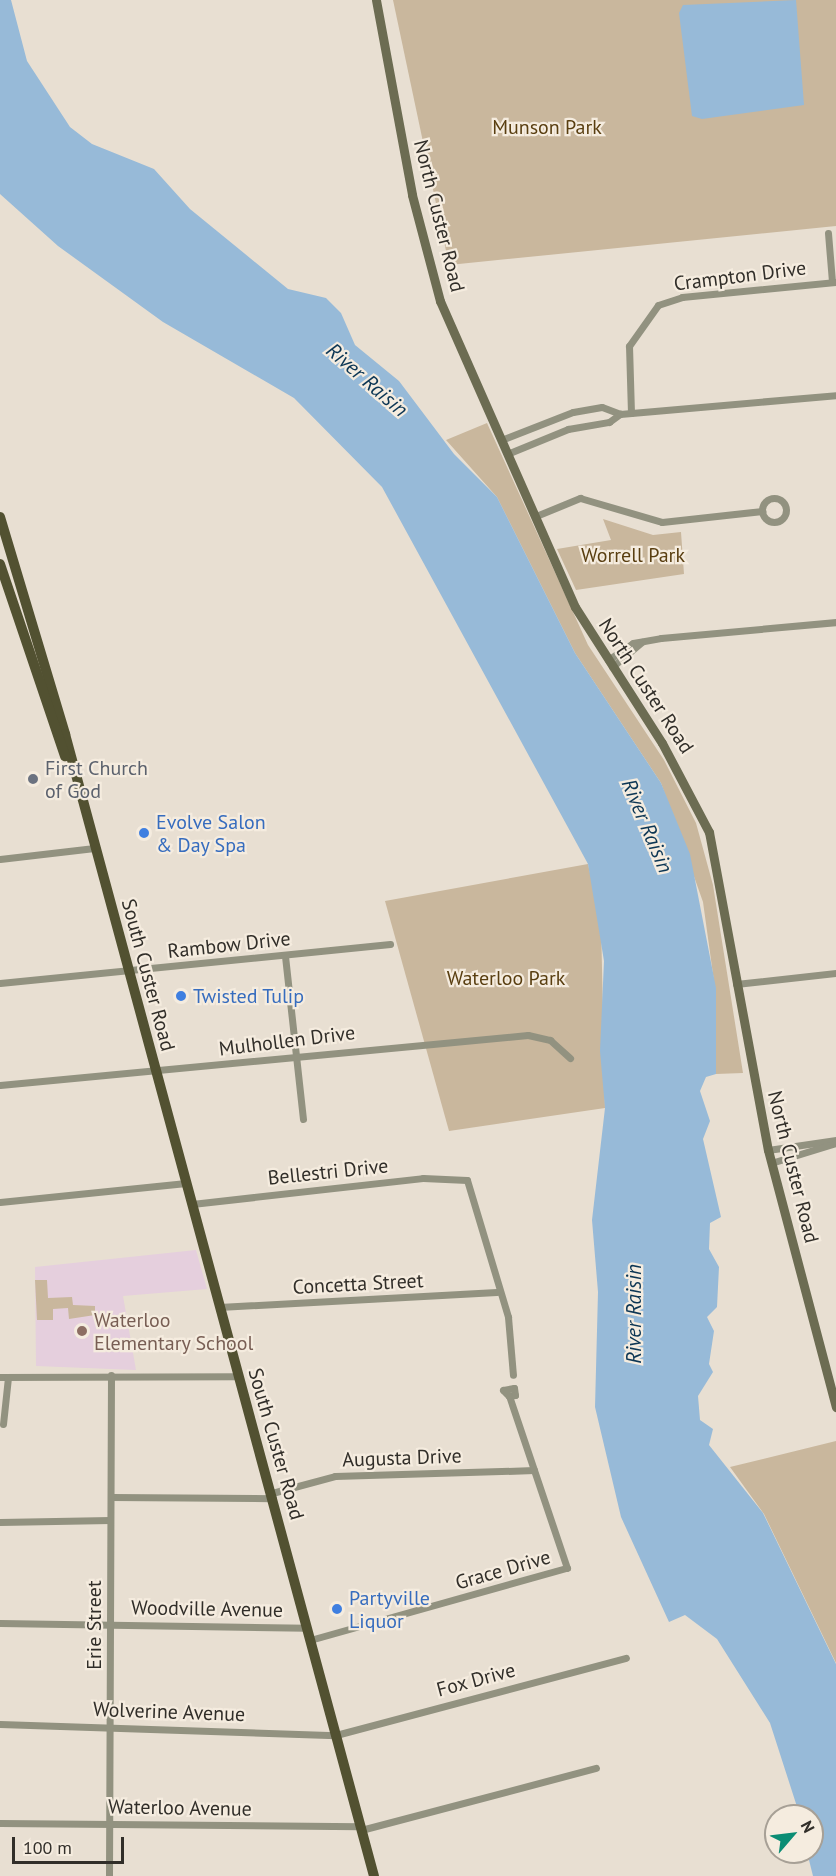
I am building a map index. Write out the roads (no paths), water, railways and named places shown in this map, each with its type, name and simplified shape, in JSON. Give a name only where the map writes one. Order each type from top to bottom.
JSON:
[{"type":"main road","name":"South Custer Road","points":[[0,517],[273,1496],[306,1628],[374,1876]]},
{"type":"main road","name":"South Custer Road","points":[[0,564],[94,848]]},
{"type":"street","name":"North Custer Road","points":[[376,0],[427,256],[501,440],[575,607],[688,787],[709,832],[768,1150],[836,1407]]},
{"type":"street","points":[[828,233],[834,282]]},
{"type":"street","name":"Crampton Drive","points":[[631,412],[629,346],[658,305],[682,297],[834,282]]},
{"type":"street","points":[[507,454],[568,429],[609,422],[620,414],[836,394]]},
{"type":"street","points":[[501,440],[573,412],[602,407],[620,414]]},
{"type":"street","points":[[536,516],[580,498],[662,522],[762,511]]},
{"type":"street","points":[[610,664],[642,642],[836,622]]},
{"type":"street","points":[[0,859],[94,848]]},
{"type":"street","name":"Rambow Drive","points":[[0,983],[390,944]]},
{"type":"street","points":[[285,956],[303,1119]]},
{"type":"street","points":[[736,984],[836,974]]},
{"type":"street","name":"Mulhollen Drive","points":[[0,1086],[154,1070],[296,1061],[365,1048],[528,1035],[550,1040],[570,1058]]},
{"type":"street","points":[[768,1150],[836,1142]]},
{"type":"street","points":[[771,1163],[836,1142]]},
{"type":"street","name":"Bellestri Drive","points":[[192,1204],[423,1178],[467,1180],[498,1292]]},
{"type":"street","points":[[0,1202],[186,1183]]},
{"type":"street","points":[[498,1292],[508,1317],[513,1375]]},
{"type":"street","name":"Concetta Street","points":[[219,1306],[498,1292]]},
{"type":"street","name":"Erie Street","points":[[109,1876],[111,1375]]},
{"type":"street","points":[[3,1424],[4,1377],[238,1376]]},
{"type":"street","points":[[509,1396],[534,1470]]},
{"type":"street","name":"Augusta Drive","points":[[111,1497],[273,1496],[335,1476],[534,1470]]},
{"type":"street","name":"Grace Drive","points":[[310,1640],[567,1568],[534,1470]]},
{"type":"street","points":[[0,1522],[110,1520]]},
{"type":"street","name":"Woodville Avenue","points":[[0,1623],[306,1628]]},
{"type":"street","name":"Fox Drive","points":[[336,1735],[626,1658]]},
{"type":"street","name":"Wolverine Avenue","points":[[0,1724],[110,1725],[336,1735]]},
{"type":"street","name":"Waterloo Avenue","points":[[0,1823],[361,1828],[596,1768]]},
{"type":"water","name":"River Raisin","points":[[0,0],[11,0],[27,61],[70,127],[92,144],[154,169],[190,209],[288,289],[326,298],[341,313],[355,345],[399,381],[454,454],[497,497],[575,653],[661,783],[690,854],[716,988],[716,1074],[706,1077],[700,1091],[710,1121],[703,1139],[721,1217],[710,1223],[709,1249],[719,1267],[717,1307],[707,1317],[714,1331],[709,1364],[713,1372],[698,1396],[700,1420],[713,1429],[709,1445],[763,1513],[836,1664],[836,1876],[813,1876],[810,1864],[824,1864],[824,1804],[796,1804],[770,1723],[717,1639],[685,1615],[669,1622],[621,1517],[595,1407],[598,1292],[592,1220],[605,1108],[600,1051],[604,961],[588,864],[382,487],[294,398],[163,322],[58,246],[0,194]]},
{"type":"water","points":[[796,0],[804,105],[702,119],[692,116],[679,13],[683,5]]},
{"type":"place","name":"First Church of God","points":[[33,779]]},
{"type":"place","name":"Evolve Salon & Day Spa","points":[[144,833]]},
{"type":"place","name":"Twisted Tulip","points":[[181,996]]},
{"type":"place","name":"Waterloo Elementary School","points":[[82,1331]]},
{"type":"place","name":"Partyville Liquor","points":[[337,1609]]},
{"type":"park label","name":"Munson Park","points":[[547,127]]},
{"type":"park label","name":"Worrell Park","points":[[633,555]]},
{"type":"park label","name":"Waterloo Park","points":[[506,978]]}]
